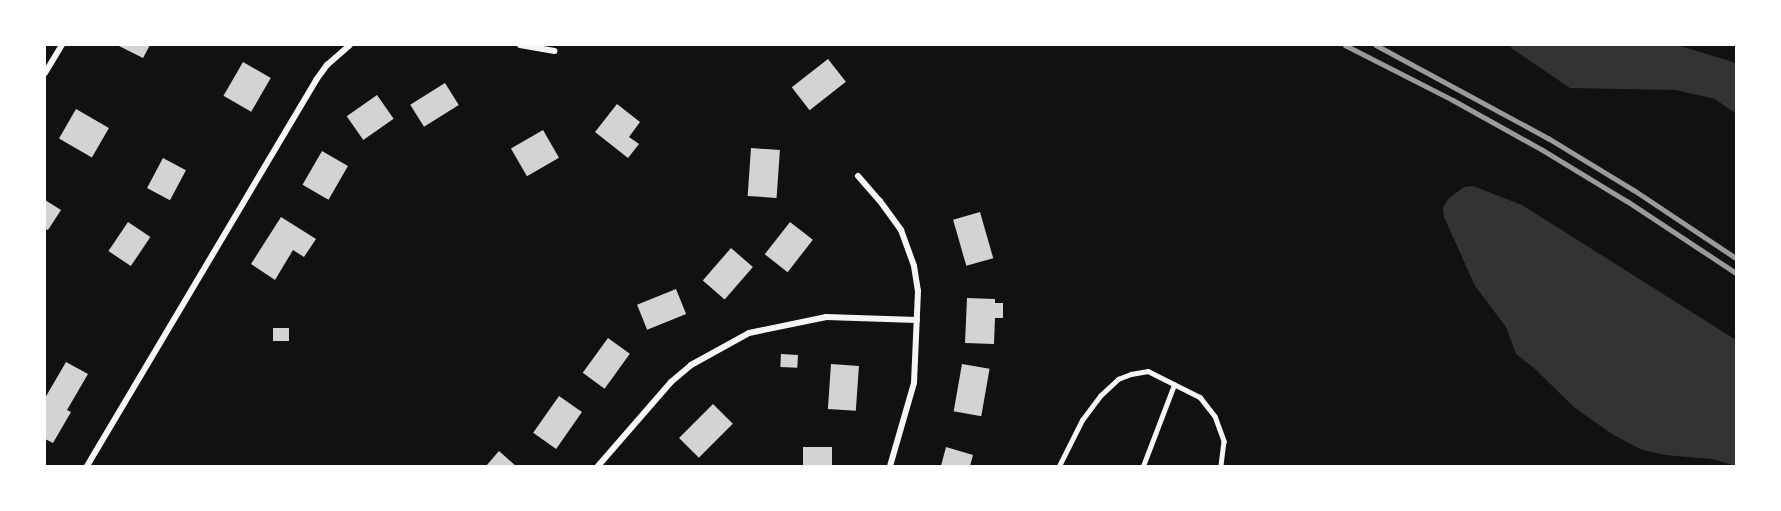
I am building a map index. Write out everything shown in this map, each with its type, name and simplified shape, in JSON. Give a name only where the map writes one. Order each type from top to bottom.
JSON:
[{"type":"street","points":[[45,73],[62,45]]},
{"type":"street","points":[[87,466],[316,80],[327,65],[350,45]]},
{"type":"street","points":[[520,45],[554,51]]},
{"type":"street","points":[[858,176],[880,201],[900,230],[908,248],[918,291],[914,383],[890,466]]},
{"type":"street","points":[[598,466],[671,382],[691,365],[750,333],[826,317],[917,320]]},
{"type":"lane","points":[[1059,466],[1082,420],[1100,396],[1118,379],[1148,371],[1200,397],[1215,416],[1224,441],[1221,466]]},
{"type":"lane","points":[[1143,466],[1174,385]]},
{"type":"shaded area","points":[[1512,45],[1677,45],[1736,63],[1736,114],[1715,99],[1676,90],[1570,88],[1511,48]]},
{"type":"shaded area","points":[[1473,186],[1522,205],[1736,340],[1736,466],[1712,459],[1665,455],[1642,450],[1612,434],[1575,408],[1534,368],[1516,354],[1506,327],[1475,286],[1444,217],[1443,207],[1449,198],[1464,187]]},
{"type":"building","points":[[117,45],[150,45],[143,58]]},
{"type":"building","points":[[828,59],[846,82],[810,110],[792,87]]},
{"type":"building","points":[[243,62],[271,78],[251,112],[224,96]]},
{"type":"building","points":[[445,83],[459,105],[424,127],[410,105]]},
{"type":"building","points":[[377,95],[394,119],[363,140],[347,116]]},
{"type":"building","points":[[617,104],[640,122],[629,137],[639,144],[628,158],[595,132]]},
{"type":"building","points":[[76,109],[109,128],[92,157],[59,138]]},
{"type":"building","points":[[543,130],[559,158],[527,176],[511,148]]},
{"type":"building","points":[[751,148],[780,150],[777,198],[748,196]]},
{"type":"building","points":[[322,151],[348,166],[328,200],[302,185]]},
{"type":"building","points":[[163,158],[186,170],[170,200],[147,188]]},
{"type":"building","points":[[45,200],[61,210],[48,230],[45,229]]},
{"type":"building","points":[[980,212],[993,258],[966,266],[953,220]]},
{"type":"building","points":[[281,217],[316,239],[304,257],[293,250],[275,280],[251,264]]},
{"type":"building","points":[[128,222],[150,237],[131,266],[108,251]]},
{"type":"building","points":[[790,222],[813,240],[788,272],[765,254]]},
{"type":"building","points":[[731,248],[753,267],[725,299],[703,280]]},
{"type":"building","points":[[676,289],[686,314],[647,330],[637,305]]},
{"type":"building","points":[[967,298],[995,299],[995,303],[1003,303],[1003,318],[995,318],[994,344],[965,343]]},
{"type":"building","points":[[273,328],[289,328],[289,341],[273,341]]},
{"type":"building","points":[[608,338],[630,354],[605,389],[583,373]]},
{"type":"building","points":[[781,354],[798,355],[797,368],[780,367]]},
{"type":"building","points":[[66,362],[88,374],[67,410],[71,412],[53,443],[45,439],[45,398]]},
{"type":"building","points":[[831,364],[859,366],[856,411],[828,409]]},
{"type":"building","points":[[962,364],[990,369],[981,416],[954,411]]},
{"type":"building","points":[[559,396],[582,412],[556,449],[533,433]]},
{"type":"building","points":[[713,404],[733,424],[699,458],[679,438]]},
{"type":"building","points":[[803,447],[832,447],[832,466],[803,466]]},
{"type":"building","points":[[946,447],[973,455],[970,466],[941,466]]},
{"type":"building","points":[[499,451],[516,466],[486,466]]},
{"type":"railway","points":[[1345,45],[1453,100],[1541,149],[1627,201],[1736,273]]},
{"type":"railway","points":[[1376,45],[1548,138],[1634,190],[1736,258]]}]
